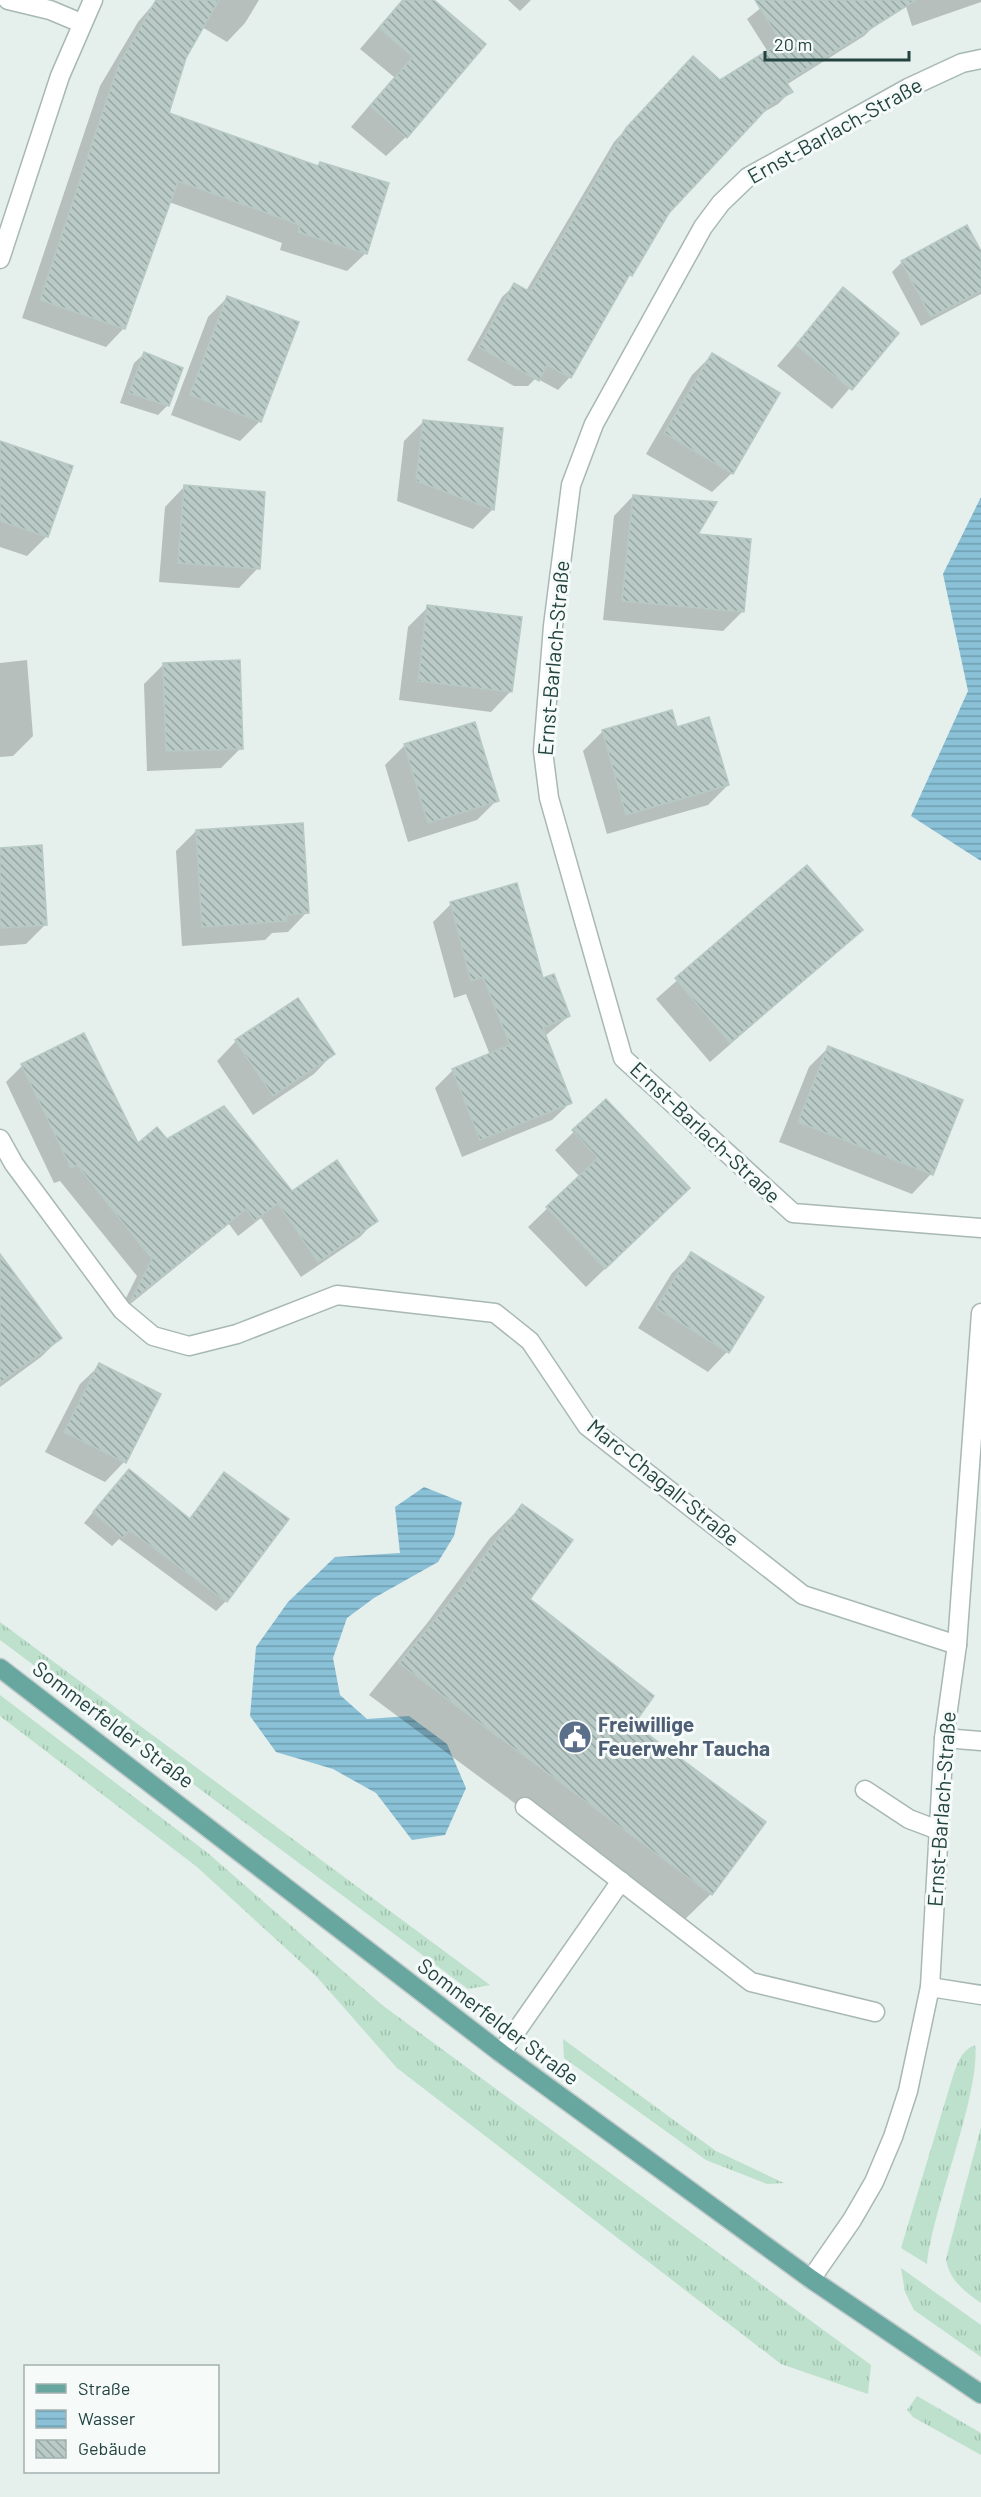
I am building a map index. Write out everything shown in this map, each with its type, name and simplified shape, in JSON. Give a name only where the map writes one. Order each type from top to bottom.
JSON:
[{"type":"main road","name":"Sommerfelder Straße","points":[[0,1668],[501,2053],[811,2279],[981,2394]]},
{"type":"street","points":[[8,0],[50,10],[81,23]]},
{"type":"street","points":[[0,259],[60,76],[81,23],[93,0]]},
{"type":"street","name":"Ernst-Barlach-Straße","points":[[981,59],[962,63],[908,88],[748,177],[721,203],[703,227],[594,424],[570,485],[553,626],[543,751],[549,798],[623,1058],[793,1214],[981,1228]]},
{"type":"street","name":"Marc-Chagall-Straße","points":[[0,1139],[14,1164],[122,1310],[153,1336],[189,1346],[237,1334],[337,1295],[495,1313],[530,1341],[588,1426],[803,1595],[957,1645]]},
{"type":"street","name":"Ernst-Barlach-Straße","points":[[811,2279],[852,2220],[874,2181],[893,2137],[908,2091],[930,1987],[938,1830],[945,1738],[957,1645],[981,1313]]},
{"type":"street","points":[[945,1738],[981,1741]]},
{"type":"street","points":[[865,1790],[909,1819],[938,1830]]},
{"type":"street","points":[[525,1807],[751,1982],[875,2012]]},
{"type":"street","points":[[501,2053],[621,1881]]},
{"type":"street","points":[[930,1987],[981,1995]]},
{"type":"green space","points":[[0,1622],[490,1985],[468,1989],[0,1640]]},
{"type":"green space","points":[[0,1695],[209,1854],[382,2005],[871,2365],[868,2394],[781,2364],[397,2068],[316,1976],[197,1867],[0,1716]]},
{"type":"green space","points":[[563,2039],[716,2151],[784,2183],[767,2184],[706,2160],[564,2058]]},
{"type":"green space","points":[[975,2045],[975,2066],[971,2091],[938,2212],[927,2264],[901,2248],[956,2069],[962,2055]]},
{"type":"green space","points":[[981,2127],[981,2303],[954,2279],[946,2259]]},
{"type":"green space","points":[[901,2268],[981,2325],[981,2357],[914,2310],[905,2292]]},
{"type":"green space","points":[[917,2396],[981,2433],[981,2455],[913,2417],[907,2410]]},
{"type":"water","points":[[981,497],[981,861],[911,816],[968,691],[943,574]]},
{"type":"water","points":[[424,1487],[462,1502],[454,1536],[438,1562],[374,1598],[347,1618],[333,1658],[340,1695],[367,1719],[409,1716],[447,1744],[466,1788],[445,1835],[412,1840],[376,1793],[333,1769],[276,1752],[250,1716],[256,1647],[288,1602],[335,1557],[400,1553],[395,1507]]},
{"type":"building","points":[[156,0],[219,0],[186,58],[169,113],[318,166],[320,162],[389,183],[367,254],[298,232],[300,225],[178,181],[125,329],[40,300],[118,66]]},
{"type":"building","points":[[403,0],[434,0],[486,44],[407,138],[370,106],[413,57],[379,28]]},
{"type":"building","points":[[755,0],[916,0],[786,82],[793,92],[772,103],[669,213],[632,276],[630,274],[571,378],[547,365],[539,381],[479,347],[514,283],[530,292],[626,128],[693,56],[720,80],[781,42]]},
{"type":"building","points":[[967,225],[981,251],[981,291],[931,317],[901,261]]},
{"type":"building","points":[[843,287],[899,333],[852,390],[796,345]]},
{"type":"building","points":[[227,296],[299,322],[261,422],[190,395]]},
{"type":"building","points":[[144,352],[183,368],[169,406],[129,393]]},
{"type":"building","points":[[712,353],[780,393],[733,474],[664,433]]},
{"type":"building","points":[[423,420],[503,428],[494,510],[416,481]]},
{"type":"building","points":[[0,441],[73,466],[48,537],[0,521]]},
{"type":"building","points":[[184,485],[265,492],[260,569],[178,563]]},
{"type":"building","points":[[633,495],[717,502],[698,534],[751,539],[744,612],[622,601]]},
{"type":"building","points":[[427,605],[522,617],[512,692],[418,681]]},
{"type":"building","points":[[240,660],[243,749],[166,751],[163,663]]},
{"type":"building","points":[[672,710],[677,727],[709,717],[729,785],[626,815],[602,730]]},
{"type":"building","points":[[475,722],[499,801],[428,823],[404,744]]},
{"type":"building","points":[[303,823],[309,913],[286,915],[286,921],[202,927],[196,830]]},
{"type":"building","points":[[42,845],[47,925],[0,928],[0,848]]},
{"type":"building","points":[[807,865],[863,930],[730,1043],[675,978]]},
{"type":"building","points":[[517,883],[543,978],[554,974],[570,1016],[543,1028],[572,1103],[480,1140],[452,1069],[510,1045],[483,977],[471,981],[450,902]]},
{"type":"building","points":[[298,998],[335,1054],[273,1096],[235,1040]]},
{"type":"building","points":[[84,1033],[138,1143],[157,1127],[167,1139],[224,1106],[292,1191],[337,1160],[378,1221],[318,1262],[278,1203],[255,1221],[246,1209],[130,1302],[152,1259],[77,1165],[71,1168],[21,1064]]},
{"type":"building","points":[[828,1046],[963,1100],[933,1175],[798,1122]]},
{"type":"building","points":[[606,1099],[690,1188],[605,1269],[546,1207],[598,1158],[572,1130]]},
{"type":"building","points":[[691,1252],[764,1297],[729,1353],[656,1308]]},
{"type":"building","points":[[0,1254],[62,1338],[0,1383]]},
{"type":"building","points":[[99,1363],[161,1394],[126,1463],[64,1432]]},
{"type":"building","points":[[129,1469],[190,1519],[224,1472],[289,1519],[227,1602],[129,1530],[123,1538],[93,1512]]},
{"type":"building","name":"Freiwillige Feuerwehr Taucha","points":[[522,1504],[573,1540],[530,1599],[654,1696],[634,1724],[766,1822],[712,1895],[399,1663],[460,1589]]},
{"type":"place","name":"Freiwillige Feuerwehr Taucha","points":[[575,1737]]}]
